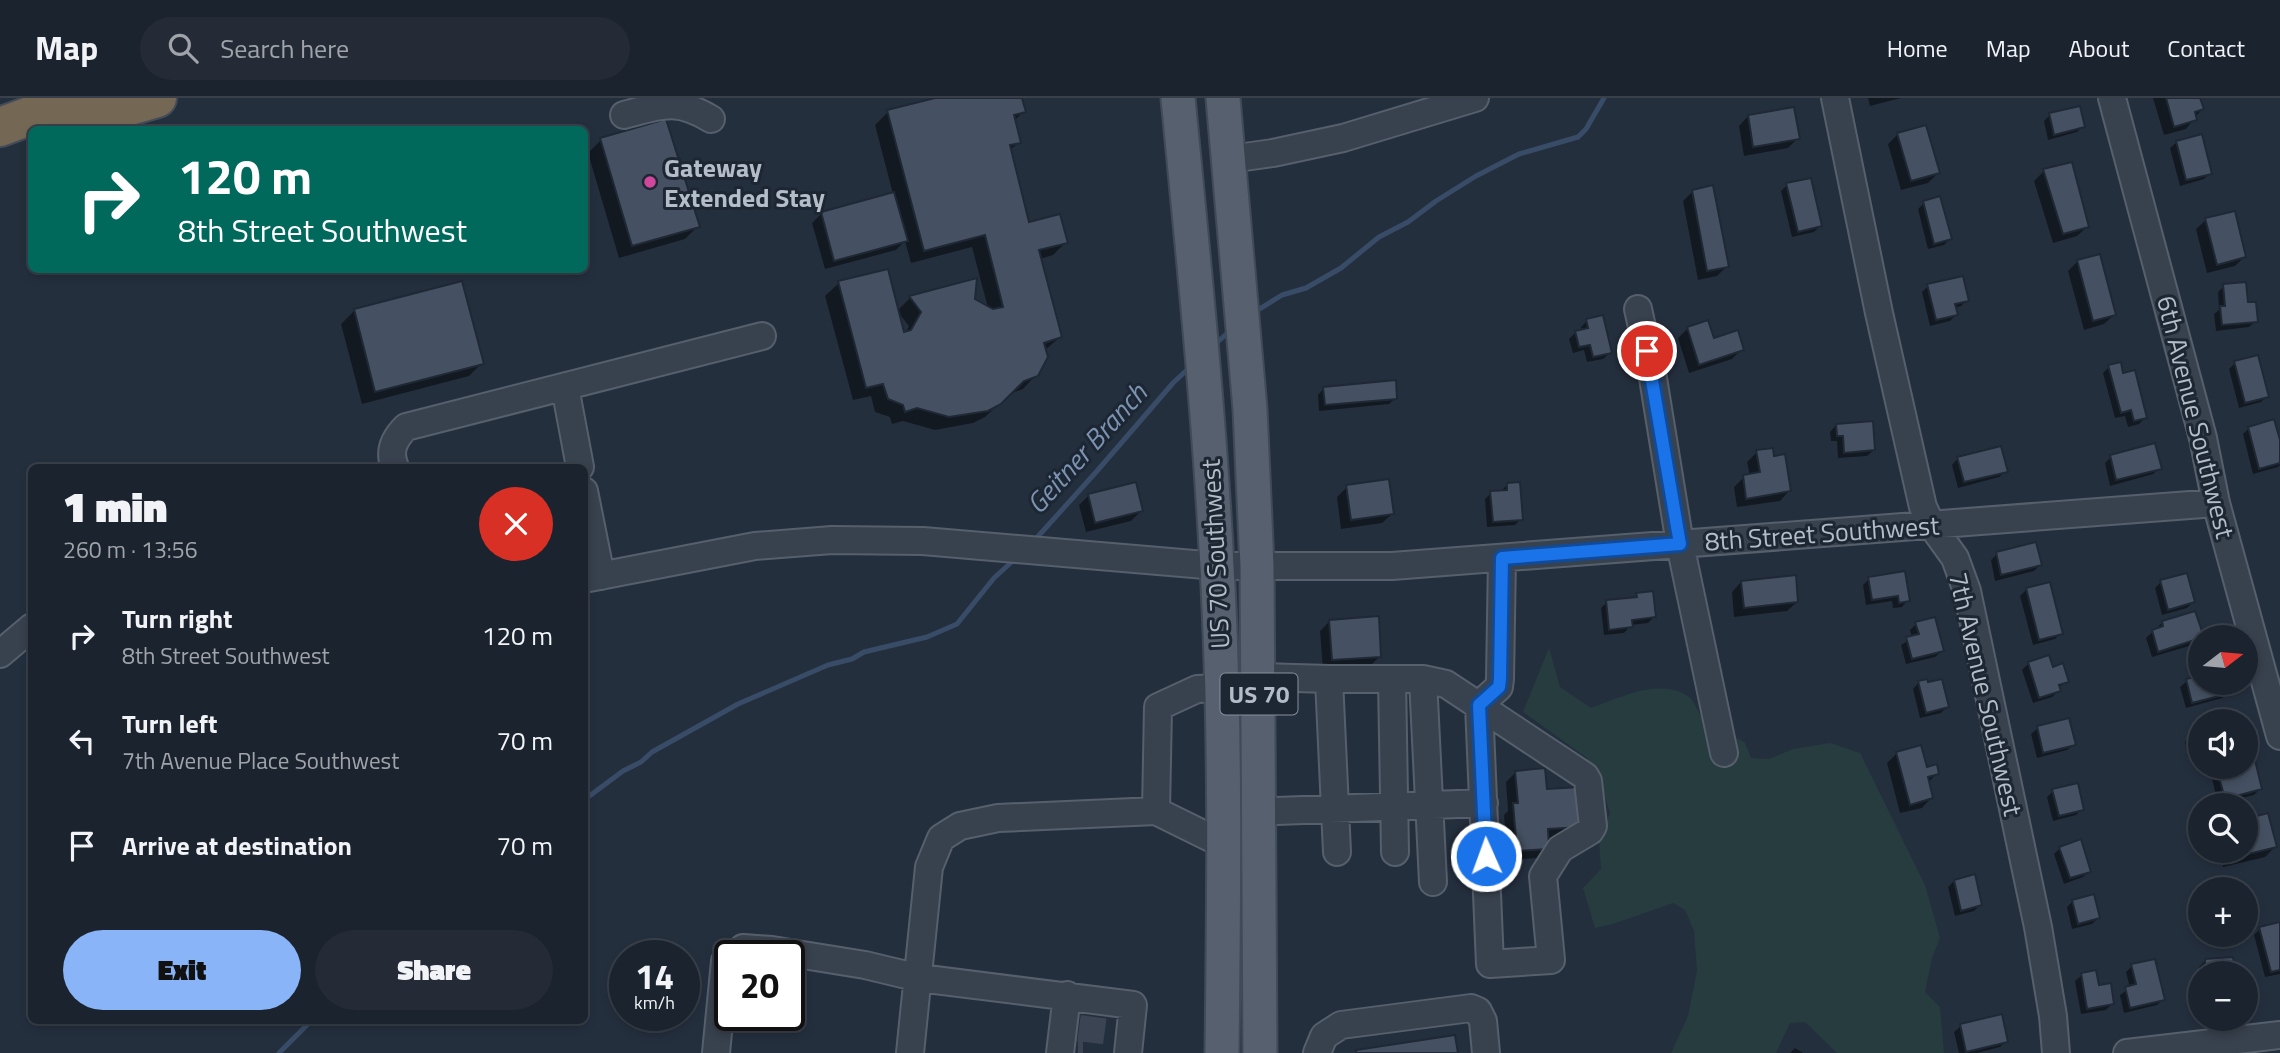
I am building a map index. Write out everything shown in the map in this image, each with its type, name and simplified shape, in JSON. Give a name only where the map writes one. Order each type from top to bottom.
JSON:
[{"type":"highway","points":[[0,127],[78,98]]},
{"type":"highway","points":[[61,126],[157,98]]},
{"type":"highway","points":[[0,144],[28,135]]},
{"type":"main road","name":"US 70 Southwest","points":[[1178,98],[1192,233],[1217,566],[1225,845],[1222,1053]]},
{"type":"main road","name":"US 70 Southwest","points":[[1223,98],[1250,410],[1257,566],[1260,1053]]},
{"type":"street","points":[[1230,159],[1343,138],[1475,98]]},
{"type":"street","name":"7th Avenue Southwest","points":[[1835,98],[1923,508],[1932,526],[1955,558],[1966,591],[2038,927],[2053,1016],[2056,1053]]},
{"type":"street","name":"6th Avenue Southwest","points":[[2112,98],[2203,438],[2216,503],[2280,736]]},
{"type":"street","points":[[624,115],[678,103],[711,119]]},
{"type":"street","points":[[1639,309],[1680,544],[1724,754]]},
{"type":"street","points":[[394,464],[392,447],[396,436],[406,427],[762,336]]},
{"type":"street","points":[[565,387],[579,464]]},
{"type":"street","name":"8th Street Southwest","points":[[593,577],[755,547],[832,540],[923,541],[1217,566],[1392,566],[2216,503]]},
{"type":"street","points":[[588,529],[593,577]]},
{"type":"street","points":[[1479,705],[1499,687],[1502,558]]},
{"type":"street","points":[[0,654],[28,630]]},
{"type":"street","points":[[1259,677],[1423,678],[1451,686],[1585,776],[1590,786],[1593,826],[1586,834],[1560,849],[1542,876],[1552,957],[1547,962],[1490,964],[1479,705]]},
{"type":"street","points":[[1423,678],[1433,882]]},
{"type":"street","points":[[1329,679],[1337,852]]},
{"type":"street","points":[[1392,679],[1395,852]]},
{"type":"street","points":[[1156,811],[1158,707],[1197,689],[1222,688]]},
{"type":"street","points":[[1258,808],[1278,811],[1484,803]]},
{"type":"street","points":[[910,1053],[929,867],[941,838],[960,827],[998,818],[1156,811],[1225,845]]},
{"type":"street","points":[[805,955],[865,965],[919,978],[1133,1005],[1125,1040]]},
{"type":"street","points":[[1067,995],[1068,1042]]},
{"type":"street","points":[[1317,1053],[1324,1036],[1341,1025],[1471,1008],[1478,1011],[1483,1021],[1486,1053]]},
{"type":"street","points":[[716,1053],[718,1031]]},
{"type":"street","points":[[2127,1053],[2280,1035]]},
{"type":"green space","points":[[1549,648],[1560,687],[1591,708],[1640,691],[1654,689],[1679,692],[1690,698],[1728,769],[1738,738],[1745,743],[1751,758],[1769,759],[1793,749],[1830,743],[1860,753],[1925,885],[1940,938],[1932,958],[1925,992],[1940,1007],[1944,1053],[1837,1053],[1805,1022],[1790,1023],[1776,1053],[1671,1053],[1688,1016],[1697,971],[1694,931],[1685,910],[1673,903],[1595,928],[1583,888],[1601,869],[1599,841],[1610,813],[1602,787],[1587,758],[1523,712]]},
{"type":"building","points":[[935,98],[1022,98],[1026,112],[1014,115],[1021,143],[1010,145],[1029,222],[1060,214],[1068,243],[1039,250],[1062,337],[1044,343],[1048,357],[1038,376],[1024,381],[1001,404],[988,411],[949,417],[917,408],[905,412],[903,405],[888,399],[883,384],[866,388],[838,281],[888,269],[904,332],[911,330],[921,312],[909,296],[977,278],[975,299],[993,309],[1003,307],[985,235],[924,251],[887,110]]},
{"type":"building","points":[[2166,98],[2200,98],[2204,109],[2195,112],[2197,120],[2174,127]]},
{"type":"building","points":[[2080,106],[2085,127],[2054,135],[2049,113]]},
{"type":"building","points":[[1794,107],[1800,139],[1753,147],[1748,115]]},
{"type":"building","name":"Gateway Extended Stay","points":[[666,119],[700,227],[632,246],[600,138]]},
{"type":"building","points":[[1926,125],[1940,173],[1911,181],[1897,133]]},
{"type":"building","points":[[2202,134],[2212,174],[2186,180],[2176,141]]},
{"type":"building","points":[[2072,162],[2089,227],[2063,234],[2043,169]]},
{"type":"building","points":[[1811,178],[1822,226],[1798,232],[1786,183]]},
{"type":"building","points":[[1713,185],[1729,267],[1707,271],[1692,190]]},
{"type":"building","points":[[894,192],[908,241],[834,261],[821,212]]},
{"type":"building","points":[[1940,196],[1952,239],[1934,244],[1923,201]]},
{"type":"building","points":[[2235,211],[2246,257],[2217,265],[2205,218]]},
{"type":"building","points":[[2100,254],[2116,315],[2093,321],[2077,260]]},
{"type":"building","points":[[1963,276],[1969,301],[1955,304],[1958,315],[1936,320],[1927,284]]},
{"type":"building","points":[[462,281],[484,364],[375,392],[354,309]]},
{"type":"building","points":[[2246,282],[2248,302],[2256,302],[2258,322],[2222,325],[2220,306],[2225,306],[2223,284]]},
{"type":"building","points":[[1603,315],[1612,353],[1593,357],[1590,345],[1579,347],[1575,331],[1588,328],[1586,319]]},
{"type":"building","points":[[1708,320],[1714,338],[1738,330],[1744,350],[1699,365],[1687,327]]},
{"type":"building","points":[[2258,355],[2269,397],[2245,403],[2234,361]]},
{"type":"building","points":[[2121,362],[2123,373],[2135,370],[2147,418],[2134,421],[2131,410],[2121,413],[2108,365]]},
{"type":"building","points":[[1396,380],[1397,399],[1325,405],[1323,387]]},
{"type":"building","points":[[2274,419],[2280,440],[2280,463],[2259,469],[2248,427]]},
{"type":"building","points":[[1873,421],[1875,450],[1844,453],[1843,436],[1837,436],[1836,424]]},
{"type":"building","points":[[2155,443],[2162,469],[2116,480],[2110,455]]},
{"type":"building","points":[[2001,446],[2008,472],[1964,482],[1957,457]]},
{"type":"building","points":[[1773,448],[1774,456],[1785,454],[1791,491],[1746,499],[1743,475],[1760,472],[1756,450]]},
{"type":"building","points":[[1389,479],[1394,514],[1351,520],[1346,485]]},
{"type":"building","points":[[1136,482],[1143,511],[1095,523],[1088,494]]},
{"type":"building","points":[[1520,482],[1523,520],[1493,522],[1490,491],[1507,490],[1507,483]]},
{"type":"building","points":[[2036,542],[2042,565],[2001,575],[1996,552]]},
{"type":"building","points":[[1905,571],[1910,601],[1899,603],[1898,596],[1872,600],[1868,577]]},
{"type":"building","points":[[2187,573],[2195,602],[2168,610],[2160,580]]},
{"type":"building","points":[[1796,575],[1798,602],[1744,608],[1741,581]]},
{"type":"building","points":[[2050,582],[2063,634],[2039,640],[2026,588]]},
{"type":"building","points":[[1653,591],[1656,617],[1632,620],[1633,627],[1609,630],[1606,600],[1637,597],[1636,593]]},
{"type":"building","points":[[2195,611],[2200,625],[2188,625],[2188,642],[2158,652],[2152,630],[2163,626],[2162,621]]},
{"type":"building","points":[[1379,616],[1381,657],[1332,660],[1329,620]]},
{"type":"building","points":[[1935,617],[1944,651],[1912,659],[1906,637],[1919,634],[1915,622]]},
{"type":"building","points":[[2049,655],[2053,667],[2063,663],[2069,682],[2059,685],[2061,691],[2039,698],[2028,662]]},
{"type":"building","points":[[1927,679],[1928,682],[1942,679],[1949,707],[1926,713],[1918,681]]},
{"type":"building","points":[[2190,695],[2223,695],[2192,703]]},
{"type":"building","points":[[2069,718],[2076,745],[2043,753],[2037,726]]},
{"type":"building","points":[[1921,745],[1927,767],[1937,764],[1939,774],[1928,777],[1933,798],[1910,805],[1896,752]]},
{"type":"building","points":[[1545,768],[1547,789],[1580,787],[1583,827],[1548,829],[1549,849],[1517,851],[1513,803],[1518,803],[1515,771]]},
{"type":"building","points":[[2258,772],[2262,789],[2247,793],[2223,793],[2220,779],[2258,779]]},
{"type":"building","points":[[2078,783],[2084,810],[2059,816],[2052,789]]},
{"type":"building","points":[[2268,813],[2277,847],[2258,852],[2258,816]]},
{"type":"building","points":[[2081,839],[2091,872],[2070,878],[2059,847]]},
{"type":"building","points":[[1975,874],[1982,905],[1961,911],[1954,880]]},
{"type":"building","points":[[2094,894],[2100,918],[2078,924],[2072,900]]},
{"type":"building","points":[[2280,922],[2280,970],[2271,972],[2259,927]]},
{"type":"building","points":[[2233,957],[2234,961],[2205,961]]},
{"type":"building","points":[[2155,959],[2165,1000],[2130,1008],[2125,987],[2136,984],[2131,964]]},
{"type":"building","points":[[2096,970],[2099,985],[2111,983],[2114,1004],[2087,1009],[2081,973]]},
{"type":"building","points":[[2002,1014],[2008,1042],[1966,1052],[1960,1024]]},
{"type":"building","points":[[1455,1035],[1458,1053],[1356,1053],[1356,1050]]},
{"type":"waterway","name":"Geitner Branch","points":[[1253,313],[1282,295],[1306,288],[1341,268],[1379,237],[1408,222],[1476,176],[1519,154],[1578,137],[1586,129],[1604,98]]},
{"type":"waterway","name":"Geitner Branch","points":[[1213,346],[1232,329]]},
{"type":"waterway","name":"Geitner Branch","points":[[1033,542],[1190,367]]},
{"type":"waterway","name":"Geitner Branch","points":[[588,797],[652,752],[738,704],[828,665],[852,659],[864,652],[927,637],[957,624],[994,578],[1016,558]]},
{"type":"waterway","name":"Geitner Branch","points":[[279,1053],[308,1024]]},
{"type":"tunnel","points":[[1079,1028],[1116,1033]]},
{"type":"tunnel","points":[[1078,1053],[1083,1053]]},
{"type":"place","name":"Gateway Extended Stay","points":[[650,182]]},
{"type":"route","points":[[1486,856],[1479,705],[1499,687],[1502,558],[1680,544],[1647,351]]}]
